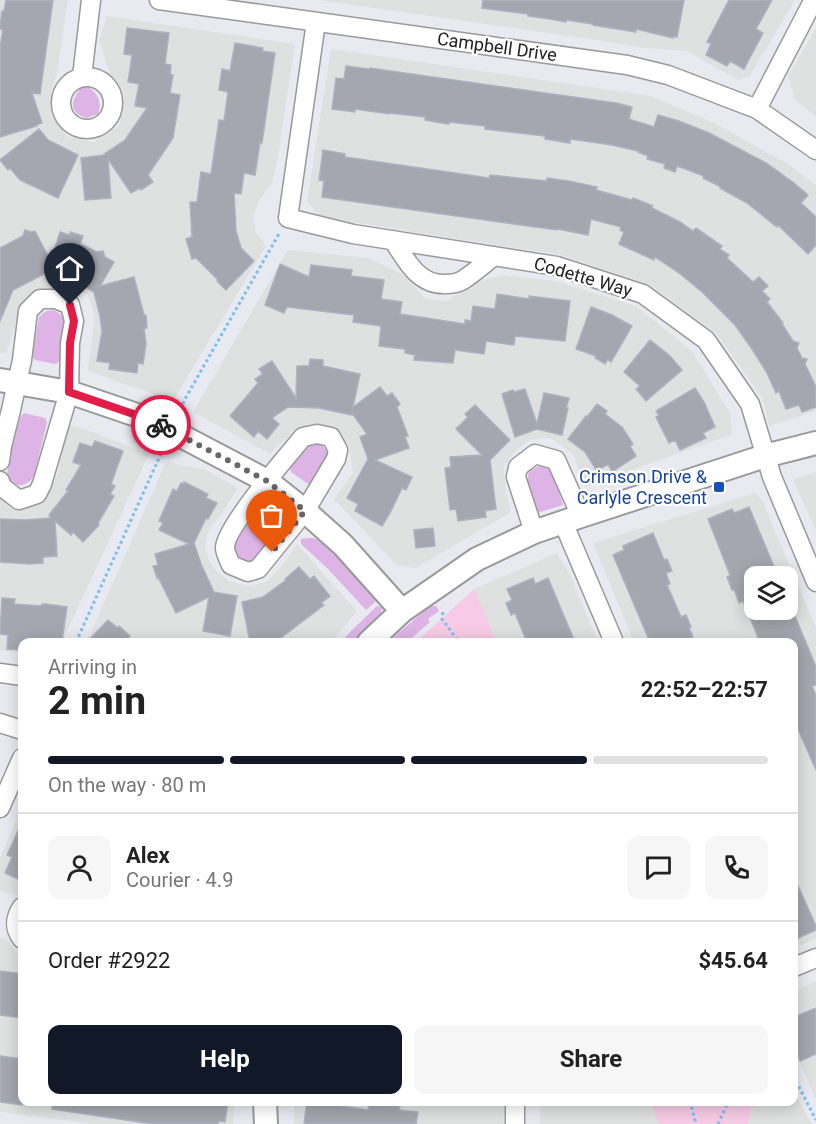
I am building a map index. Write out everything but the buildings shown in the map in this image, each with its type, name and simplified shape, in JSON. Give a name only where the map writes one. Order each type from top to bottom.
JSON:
[{"type":"street","points":[[82,77],[91,0]]},
{"type":"street","name":"Campbell Drive","points":[[159,0],[627,65],[668,75],[757,109],[816,150]]},
{"type":"street","points":[[757,109],[815,0]]},
{"type":"street","points":[[288,218],[316,22]]},
{"type":"street","name":"Codette Way","points":[[288,218],[353,234],[557,266],[643,294],[706,340],[750,404],[772,477],[816,582]]},
{"type":"street","points":[[393,240],[413,270],[426,280],[438,284],[462,281],[494,256]]},
{"type":"street","points":[[0,461],[11,410],[8,381],[22,360],[28,311],[40,299],[56,299],[70,305],[74,321],[70,343],[69,392],[42,484],[37,494],[19,500],[2,487],[0,481]]},
{"type":"street","points":[[8,381],[69,392],[151,420],[267,481],[343,544],[402,611]]},
{"type":"street","points":[[317,434],[331,437],[338,450],[336,459],[305,511],[258,569],[248,572],[231,565],[225,548],[227,538],[267,481],[303,437],[317,434]]},
{"type":"street","points":[[373,638],[402,611],[477,559],[534,532],[765,456],[816,443]]},
{"type":"street","points":[[534,532],[516,477],[518,467],[536,454],[556,459],[572,519],[571,538],[612,638]]},
{"type":"street","points":[[0,673],[18,675]]},
{"type":"street","points":[[0,723],[18,729]]},
{"type":"street","points":[[0,808],[18,767]]},
{"type":"street","points":[[13,911],[18,933]]},
{"type":"street","points":[[798,965],[816,958]]},
{"type":"street","points":[[265,1106],[266,1124]]},
{"type":"street","points":[[515,1106],[515,1124]]},
{"type":"path","points":[[181,408],[288,218]]},
{"type":"path","points":[[78,638],[160,455]]},
{"type":"path","points":[[443,612],[442,619],[456,638]]},
{"type":"path","points":[[798,1087],[816,1120]]},
{"type":"path","points":[[691,1106],[696,1124]]},
{"type":"path","points":[[718,1124],[726,1106]]},
{"type":"shaded area","points":[[0,0],[68,0],[58,68],[51,93],[51,116],[68,137],[94,142],[119,126],[124,99],[110,74],[99,40],[107,16],[295,44],[272,183],[260,199],[253,216],[256,232],[266,246],[173,401],[88,371],[95,316],[87,293],[50,289],[21,308],[6,353],[0,353]]},
{"type":"shaded area","points":[[318,0],[795,0],[750,76],[738,80],[687,51],[643,48]]},
{"type":"shaded area","points":[[816,28],[816,116],[795,100],[788,76]]},
{"type":"shaded area","points":[[331,49],[651,96],[712,122],[788,164],[816,185],[816,411],[769,426],[763,399],[716,333],[650,285],[561,255],[319,217],[307,201]]},
{"type":"shaded area","points":[[84,85],[95,93],[100,105],[98,114],[87,118],[76,112],[73,104],[76,95]]},
{"type":"shaded area","points":[[288,250],[369,258],[404,275],[425,299],[447,301],[476,282],[502,275],[555,281],[636,306],[692,351],[730,413],[732,434],[585,487],[573,454],[550,438],[530,440],[515,451],[504,466],[506,492],[511,512],[416,568],[397,565],[334,499],[353,473],[348,443],[324,426],[296,429],[270,454],[193,412]]},
{"type":"shaded area","points":[[54,310],[61,315],[65,324],[60,361],[55,364],[35,360],[32,357],[39,317],[46,311]]},
{"type":"shaded area","points":[[24,413],[45,418],[47,422],[34,476],[28,482],[17,485],[13,484],[8,477],[8,465],[20,417]]},
{"type":"shaded area","points":[[68,425],[149,454],[64,638],[18,638],[18,653],[0,650],[0,498],[22,507],[37,504],[48,495],[58,473]]},
{"type":"shaded area","points":[[311,443],[322,445],[329,454],[313,483],[308,484],[291,472],[290,467],[305,447]]},
{"type":"shaded area","points":[[166,462],[206,470],[238,488],[207,536],[205,549],[216,571],[229,581],[249,586],[266,582],[281,567],[297,544],[357,611],[334,638],[89,638]]},
{"type":"shaded area","points":[[539,466],[547,467],[553,473],[563,505],[537,513],[527,481],[529,471]]},
{"type":"shaded area","points":[[816,472],[816,531],[793,479]]},
{"type":"shaded area","points":[[755,493],[762,500],[790,566],[744,566],[744,620],[798,620],[798,585],[816,628],[816,939],[798,946],[798,638],[632,638],[593,543]]},
{"type":"shaded area","points":[[272,503],[282,509],[284,519],[281,526],[261,513],[260,508],[263,505]]},
{"type":"shaded area","points":[[259,516],[276,528],[275,533],[267,547],[254,560],[241,562],[235,556],[234,543],[254,517]]},
{"type":"shaded area","points":[[313,538],[324,542],[377,596],[375,602],[366,610],[301,544],[301,539]]},
{"type":"shaded area","points":[[557,553],[571,577],[596,638],[495,638],[474,589]]},
{"type":"shaded area","points":[[474,589],[495,638],[420,638]]},
{"type":"shaded area","points":[[377,606],[382,607],[380,623],[360,638],[345,638]]},
{"type":"shaded area","points":[[430,606],[436,606],[439,611],[428,619],[430,622],[412,638],[393,638]]},
{"type":"shaded area","points":[[18,815],[18,896],[0,891],[0,858]]},
{"type":"shaded area","points":[[0,937],[8,940],[18,954],[18,1106],[234,1106],[233,1124],[94,1124],[0,1112]]},
{"type":"shaded area","points":[[816,981],[816,1100],[798,1059],[798,989]]},
{"type":"shaded area","points":[[798,1099],[812,1124],[748,1124],[751,1108],[798,1106]]},
{"type":"shaded area","points":[[294,1106],[505,1106],[503,1124],[294,1124]]},
{"type":"shaded area","points":[[541,1106],[651,1106],[659,1124],[540,1124]]},
{"type":"shaded area","points":[[651,1106],[758,1106],[751,1108],[748,1124],[659,1124]]},
{"type":"way so far","points":[[161,425],[267,481],[305,511],[272,552]]},
{"type":"place","name":"Crimson Drive & Carlyle Crescent","points":[[719,487]]},
{"type":"route","points":[[70,305],[74,321],[70,343],[69,392],[161,425]]}]
